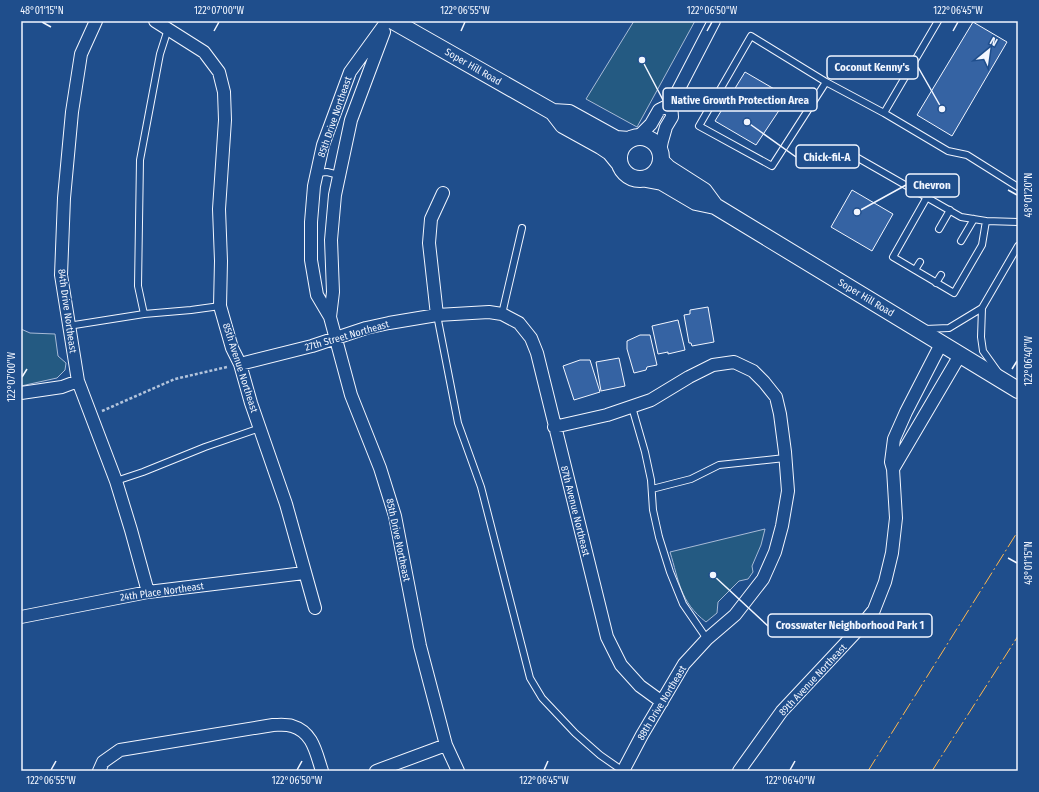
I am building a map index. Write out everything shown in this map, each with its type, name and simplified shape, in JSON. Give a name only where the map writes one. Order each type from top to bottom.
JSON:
[{"type":"street","name":"84th Drive Northeast","points":[[96,21],[81,54],[72,112],[64,198],[61,275],[78,381],[116,481],[148,592]]},
{"type":"street","points":[[154,21],[168,29]]},
{"type":"street","name":"85th Drive Northeast","points":[[387,21],[350,72],[323,145],[314,186],[311,222],[311,260],[317,294],[330,317],[351,395],[380,468],[394,516],[420,646],[446,745],[458,771]]},
{"type":"street","name":"85th Drive Northeast","points":[[330,317],[333,292],[332,240],[335,195],[339,174],[351,120],[387,21]]},
{"type":"street","name":"Soper Hill Road","points":[[393,21],[553,112]]},
{"type":"street","points":[[646,179],[653,176],[658,171],[662,141],[666,127],[672,117],[671,104],[714,21]]},
{"type":"street","name":"85th Avenue Northeast","points":[[168,29],[204,52],[219,72],[224,92],[219,209],[221,260],[220,306],[232,348],[240,364],[286,504],[315,608]]},
{"type":"street","points":[[671,104],[660,110],[651,124],[634,139],[625,143],[619,156],[622,170],[633,178],[662,182],[696,202],[715,206]]},
{"type":"street","points":[[553,112],[569,113],[616,139],[645,138],[652,141],[657,145],[668,168],[704,191],[715,206]]},
{"type":"street","points":[[553,112],[563,126],[601,146],[610,152],[620,163]]},
{"type":"street","points":[[437,314],[428,243],[431,219],[443,193]]},
{"type":"street","name":"Soper Hill Road","points":[[715,206],[1011,386]]},
{"type":"street","name":"27th Street Northeast","points":[[240,364],[312,346],[366,328],[437,314],[490,312],[502,314]]},
{"type":"street","name":"87th Avenue Northeast","points":[[502,314],[519,323],[531,338],[537,354],[606,637],[621,665],[640,686],[662,702]]},
{"type":"street","name":"89th Avenue Northeast","points":[[739,771],[782,711],[857,632],[874,610],[885,582],[892,553],[896,518],[893,469],[891,462],[894,439],[906,412],[941,344]]},
{"type":"street","points":[[893,469],[960,355]]},
{"type":"street","name":"88th Drive Northeast","points":[[554,427],[607,415],[632,407],[651,400],[689,377],[713,365],[734,362],[753,371],[764,382],[776,397],[780,414],[786,458],[788,491],[782,526],[775,552],[763,579],[735,616],[707,639],[684,664],[642,735],[623,771]]},
{"type":"street","points":[[21,393],[62,387],[78,381]]},
{"type":"street","name":"24th Place Northeast","points":[[21,617],[148,592],[304,573]]},
{"type":"street","points":[[100,771],[103,762],[120,750],[273,725],[292,726],[308,734],[315,748],[322,771]]},
{"type":"street","points":[[376,771],[446,745]]},
{"type":"lane","points":[[884,113],[938,21]]},
{"type":"lane","points":[[144,314],[138,286],[140,160],[160,54],[168,29]]},
{"type":"lane","points":[[826,82],[772,166],[699,126],[751,36],[826,82],[884,113],[948,151],[967,155],[1018,187]]},
{"type":"lane","points":[[851,154],[962,217],[986,221],[1018,222]]},
{"type":"lane","points":[[317,173],[327,172],[339,174]]},
{"type":"lane","points":[[927,197],[893,257],[954,294],[982,245],[986,221]]},
{"type":"lane","points":[[939,229],[950,210]]},
{"type":"lane","points":[[961,241],[974,219]]},
{"type":"lane","points":[[502,314],[522,228]]},
{"type":"lane","points":[[1011,386],[983,351],[981,337],[982,308],[1018,246]]},
{"type":"lane","points":[[915,270],[920,262]]},
{"type":"lane","points":[[936,283],[941,275]]},
{"type":"lane","points":[[68,326],[144,314],[220,306]]},
{"type":"lane","points":[[916,329],[949,328],[982,308]]},
{"type":"lane","points":[[437,314],[458,423],[481,487],[530,678],[542,698],[575,733],[600,755],[623,771]]},
{"type":"lane","points":[[632,407],[646,452],[652,489],[653,510],[659,537],[670,572],[683,604],[707,639]]},
{"type":"lane","points":[[116,481],[260,428]]},
{"type":"lane","points":[[652,489],[691,479],[719,465],[786,458]]},
{"type":"path","points":[[90,414],[106,410],[175,379],[240,364]]},
{"type":"shaded area","points":[[634,21],[695,21],[637,127],[586,99]]},
{"type":"shaded area","points":[[21,329],[30,333],[55,334],[58,356],[66,363],[65,370],[57,378],[21,386]]},
{"type":"shaded area","points":[[765,529],[761,545],[752,566],[753,572],[748,579],[739,581],[718,602],[717,613],[706,622],[697,614],[686,599],[678,582],[670,552]]},
{"type":"building","points":[[973,22],[1007,42],[952,136],[917,115]]},
{"type":"building","points":[[745,72],[788,97],[756,145],[715,121]]},
{"type":"building","points":[[852,190],[893,214],[872,251],[831,227]]},
{"type":"building","points":[[708,307],[714,342],[692,346],[691,343],[689,343],[684,315],[690,314],[690,310]]},
{"type":"building","points":[[678,320],[685,350],[668,354],[668,352],[658,354],[652,326]]},
{"type":"building","points":[[640,335],[650,335],[657,365],[647,367],[646,370],[634,373],[627,349],[627,341]]},
{"type":"building","points":[[619,358],[625,386],[601,391],[596,362]]},
{"type":"building","points":[[580,360],[590,360],[600,392],[574,400],[563,366]]},
{"type":"power","points":[[868,771],[1018,531]]},
{"type":"power","points":[[932,771],[1018,636]]},
{"type":"place","name":"Native Growth Protection Area","points":[[642,60]]},
{"type":"place","name":"Coconut Kenny's","points":[[942,109]]},
{"type":"place","name":"Chick-fil-A","points":[[747,122]]},
{"type":"place","name":"Chevron","points":[[857,212]]},
{"type":"place","name":"Crosswater Neighborhood Park 1","points":[[713,575]]}]
